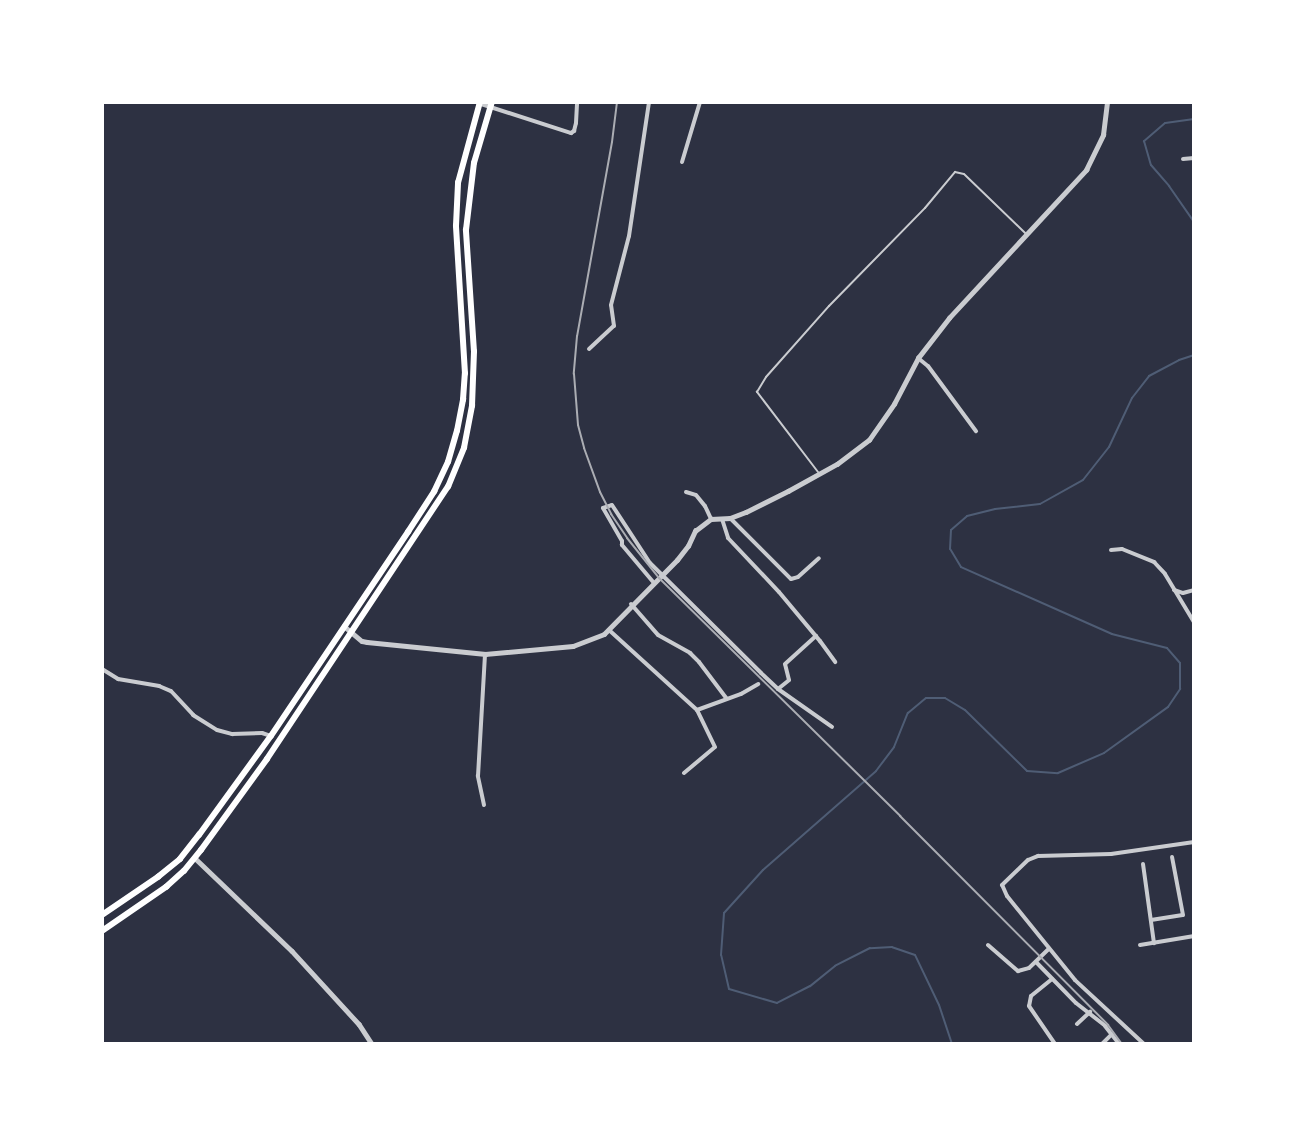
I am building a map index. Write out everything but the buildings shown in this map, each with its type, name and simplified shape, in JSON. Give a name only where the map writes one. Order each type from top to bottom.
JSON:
[{"type":"highway","points":[[102,915],[158,878],[180,859],[272,736],[434,492],[448,462],[463,400],[465,374],[456,226],[458,183],[479,103]]},
{"type":"highway","points":[[102,931],[166,887],[184,871],[229,815],[352,634],[448,487],[468,433],[472,406],[474,352],[466,230],[474,163],[491,105]]},
{"type":"street","points":[[479,103],[491,105],[571,133],[574,131],[576,123],[577,102]]},
{"type":"street","points":[[588,349],[614,326],[611,305],[629,236],[649,102]]},
{"type":"street","points":[[682,162],[700,102]]},
{"type":"street","points":[[344,626],[352,634],[367,642],[485,654],[573,646],[599,637],[662,575],[688,546],[695,531],[711,519],[730,518],[780,495],[836,464],[869,440],[886,417],[918,358],[949,318],[1086,170],[1103,135],[1107,102]]},
{"type":"street","points":[[1184,159],[1194,158]]},
{"type":"street","points":[[918,358],[928,366],[976,431]]},
{"type":"street","points":[[686,492],[696,496],[705,506],[711,519]]},
{"type":"street","points":[[654,583],[622,545],[622,541],[602,510],[608,505],[614,508],[650,563],[662,575],[778,689],[832,727]]},
{"type":"street","points":[[730,518],[791,579],[798,577],[819,558]]},
{"type":"street","points":[[722,519],[728,538],[779,592],[816,636],[834,662]]},
{"type":"street","points":[[1110,550],[1122,549],[1154,562],[1194,622]]},
{"type":"street","points":[[1174,590],[1183,593],[1194,590]]},
{"type":"street","points":[[631,604],[658,635],[690,653],[727,699]]},
{"type":"street","points":[[608,630],[697,710],[714,747],[705,758],[684,773]]},
{"type":"street","points":[[778,689],[789,680],[784,664],[816,636]]},
{"type":"street","points":[[484,805],[478,776],[485,654]]},
{"type":"street","points":[[102,669],[118,680],[159,686],[171,691],[193,715],[217,730],[232,734],[262,733],[272,736]]},
{"type":"street","points":[[697,710],[727,699],[758,684]]},
{"type":"street","points":[[1144,1044],[1075,980],[1001,887],[1004,881],[1028,860],[1038,856],[1111,854],[1193,844]]},
{"type":"street","points":[[1151,920],[1183,915],[1172,857]]},
{"type":"street","points":[[194,858],[292,951],[359,1024],[372,1044]]},
{"type":"street","points":[[1143,864],[1154,943]]},
{"type":"street","points":[[1140,945],[1194,936]]},
{"type":"street","points":[[988,944],[1018,971],[1024,971],[1050,949]]},
{"type":"street","points":[[1036,962],[1076,1003],[1090,1012],[1112,1034],[1119,1044]]},
{"type":"street","points":[[1052,979],[1031,996],[1029,1006],[1055,1044]]},
{"type":"street","points":[[1077,1024],[1090,1012]]},
{"type":"street","points":[[1102,1044],[1112,1034]]},
{"type":"lane","points":[[818,473],[757,392],[766,377],[829,306],[925,208],[955,172],[961,172],[977,185],[1027,235]]},
{"type":"waterway","points":[[1194,119],[1165,123],[1144,141],[1151,165],[1169,186],[1194,222]]},
{"type":"waterway","points":[[952,1044],[939,1005],[915,955],[892,947],[870,948],[835,966],[810,986],[777,1003],[729,989],[721,955],[724,913],[763,870],[876,771],[894,747],[908,713],[926,698],[945,698],[965,710],[1027,771],[1058,773],[1104,753],[1168,707],[1180,689],[1180,663],[1167,648],[1112,634],[961,567],[950,549],[951,530],[967,516],[995,509],[1040,504],[1083,480],[1109,447],[1132,398],[1149,376],[1179,360],[1194,355]]},
{"type":"railway","points":[[617,102],[612,142],[577,336],[574,374],[578,425],[584,448],[600,492],[611,514],[627,538],[659,578],[1108,1025],[1122,1044]]}]
